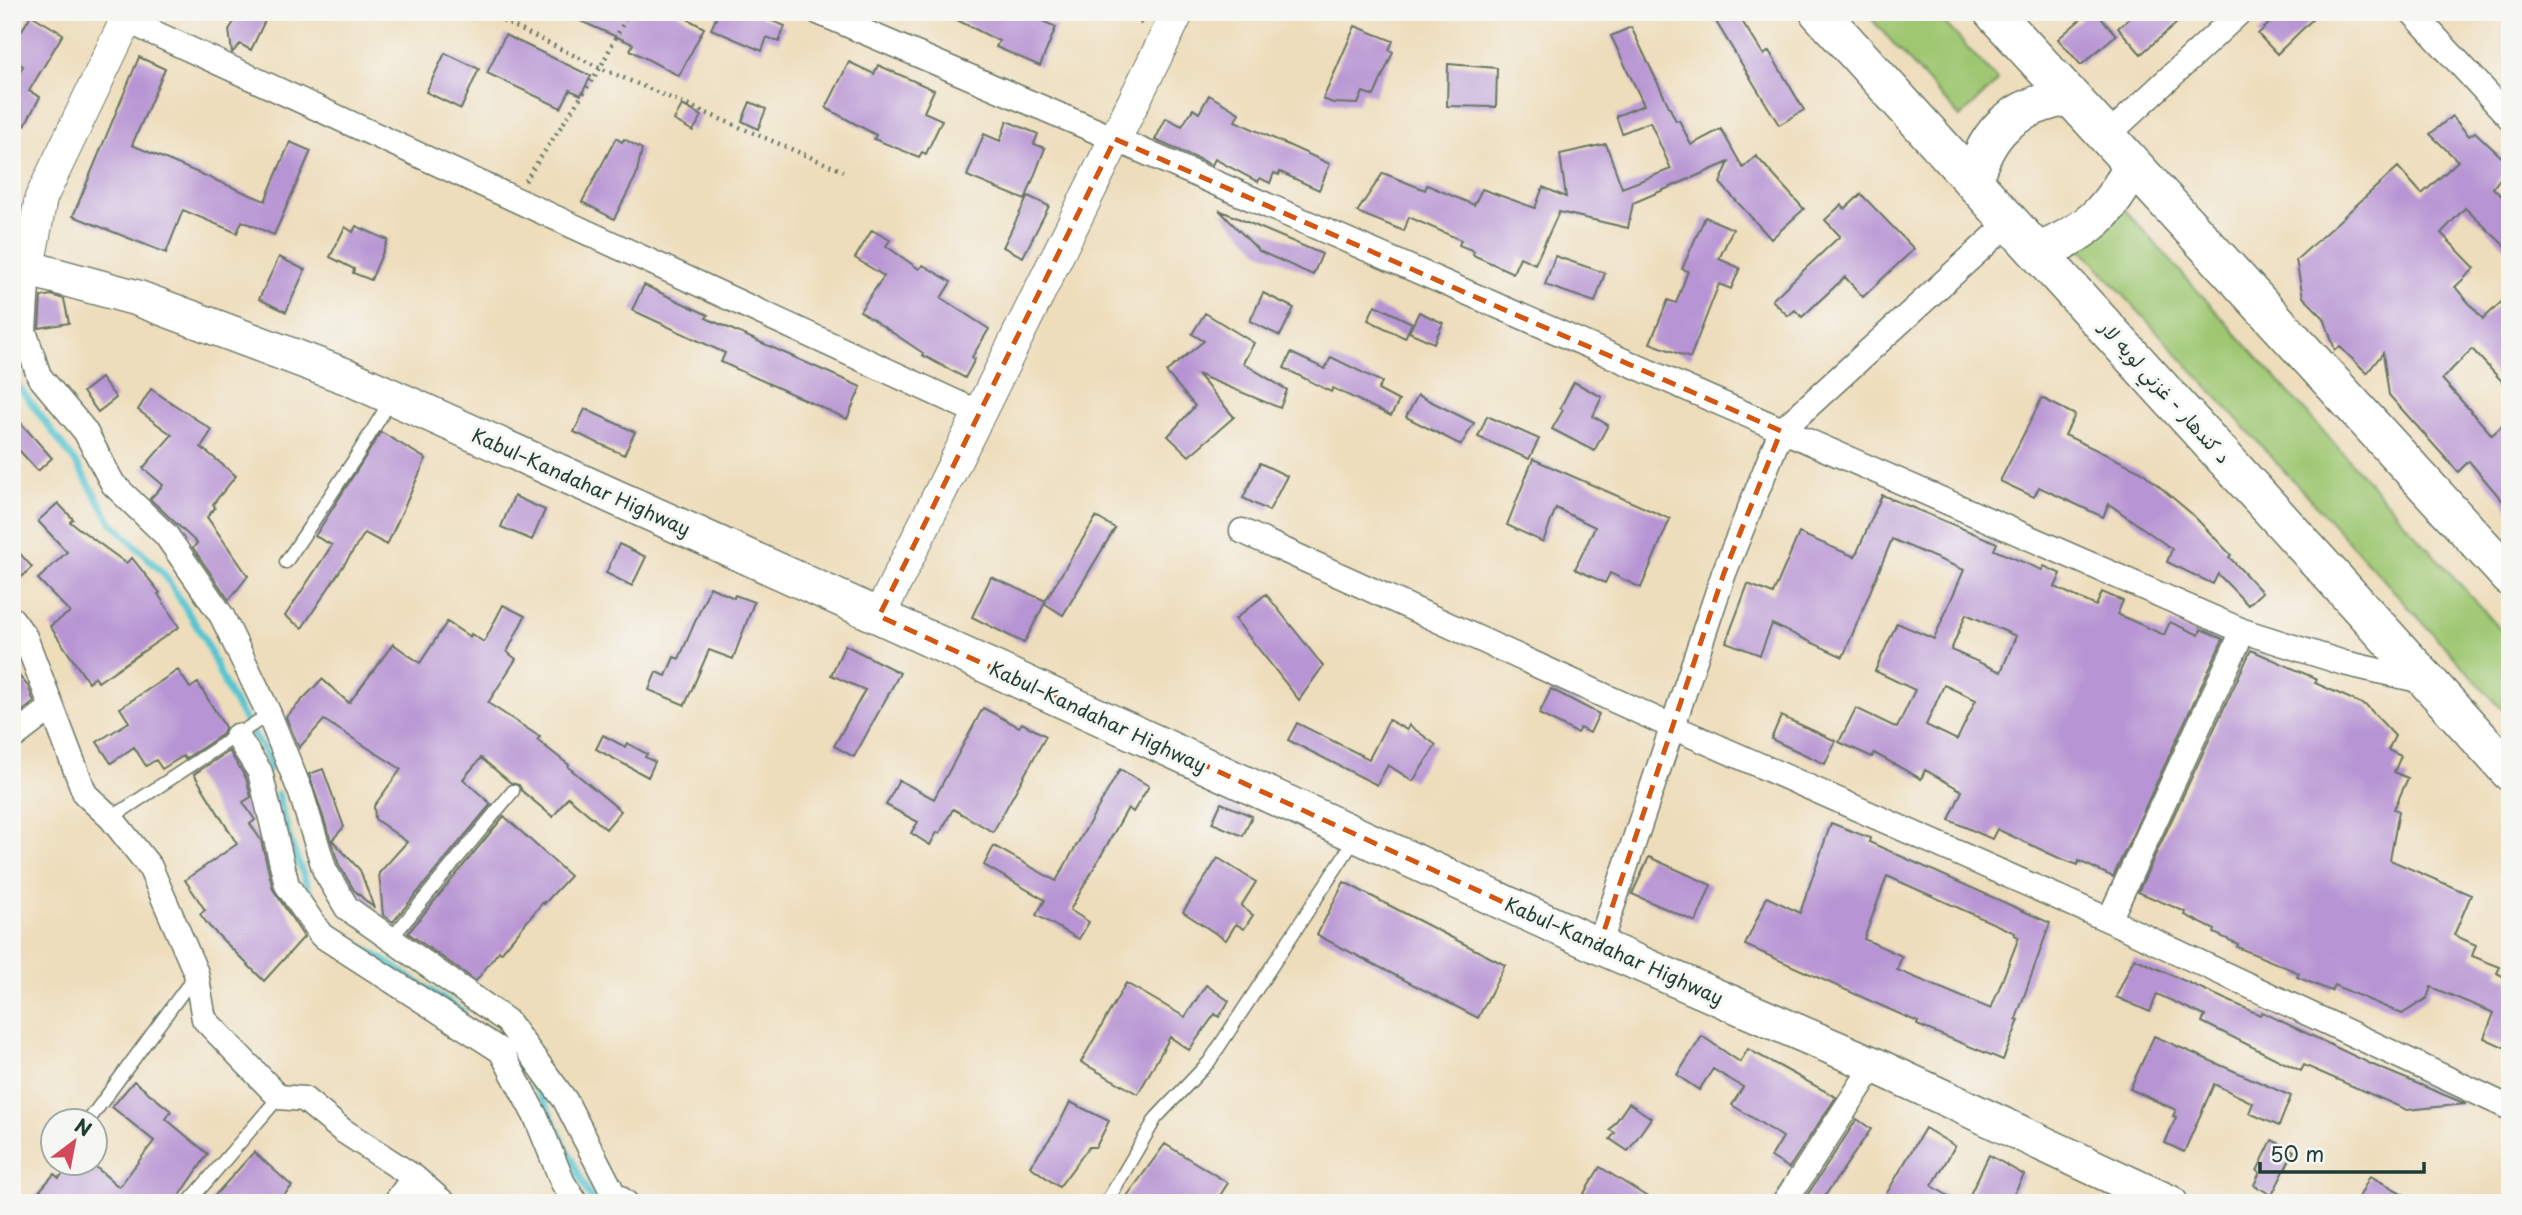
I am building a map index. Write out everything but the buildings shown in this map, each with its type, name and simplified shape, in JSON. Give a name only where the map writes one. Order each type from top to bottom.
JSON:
[{"type":"highway","name":"د کندهار - غزني لويه لار","points":[[1819,12],[2510,772]]},
{"type":"highway","points":[[1993,12],[2510,577]]},
{"type":"highway","points":[[1973,181],[1980,155],[1996,132],[2018,114],[2040,102],[2069,96]]},
{"type":"highway","points":[[2039,252],[2071,239],[2099,217],[2121,190],[2133,166]]},
{"type":"main road","name":"Kabul–Kandahar Highway","points":[[20,266],[136,298],[348,377],[879,616],[1599,946],[1874,1065],[2124,1194],[2170,1203]]},
{"type":"street","points":[[818,12],[2243,631],[2344,663],[2428,682]]},
{"type":"street","points":[[879,616],[1178,12]]},
{"type":"street","points":[[2106,136],[2240,12]]},
{"type":"street","points":[[2412,12],[2510,118]]},
{"type":"street","points":[[576,1203],[563,1183],[537,1119],[509,1042],[507,1021],[347,908],[325,872],[301,793],[222,616],[166,535],[113,484],[85,431],[39,376],[24,331],[20,266],[41,198],[128,16],[979,413]]},
{"type":"street","points":[[1599,946],[1724,573],[1781,431],[2011,221]]},
{"type":"street","points":[[1242,531],[1673,727],[2109,920],[2510,1108]]},
{"type":"street","points":[[12,620],[24,637],[85,794],[111,818],[149,867],[196,973],[204,1019],[279,1097],[304,1099],[342,1130],[415,1177],[444,1203]]},
{"type":"street","points":[[2109,920],[2243,631]]},
{"type":"street","points":[[12,738],[51,708]]},
{"type":"street","points":[[237,736],[260,772],[287,885],[321,935],[509,1042],[565,1100],[613,1192],[626,1203]]},
{"type":"street","points":[[317,929],[340,897]]},
{"type":"street","points":[[1784,1203],[1874,1065]]},
{"type":"street","points":[[395,1203],[415,1177]]},
{"type":"lane","points":[[286,562],[393,397]]},
{"type":"lane","points":[[111,818],[265,717]]},
{"type":"lane","points":[[390,940],[513,791]]},
{"type":"lane","points":[[1106,1203],[1156,1118],[1209,1062],[1357,836]]},
{"type":"lane","points":[[100,1106],[196,973]]},
{"type":"lane","points":[[188,1203],[279,1097]]},
{"type":"path","points":[[484,12],[600,68],[843,171]]},
{"type":"path","points":[[514,198],[600,68],[629,12]]},
{"type":"highlighted area","points":[[1115,139],[1781,431],[1724,573],[1599,946],[879,616]]},
{"type":"green space","points":[[1865,12],[1935,12],[1998,81],[1960,117]]},
{"type":"green space","points":[[2120,204],[2510,640],[2510,718],[2077,244]]},
{"type":"waterway","points":[[12,367],[17,384],[78,466],[111,522],[164,574],[204,638],[229,694],[267,756],[270,769]]},
{"type":"waterway","points":[[278,794],[291,843],[320,919],[463,1012]]},
{"type":"waterway","points":[[522,1067],[543,1099],[589,1196],[596,1203]]}]
